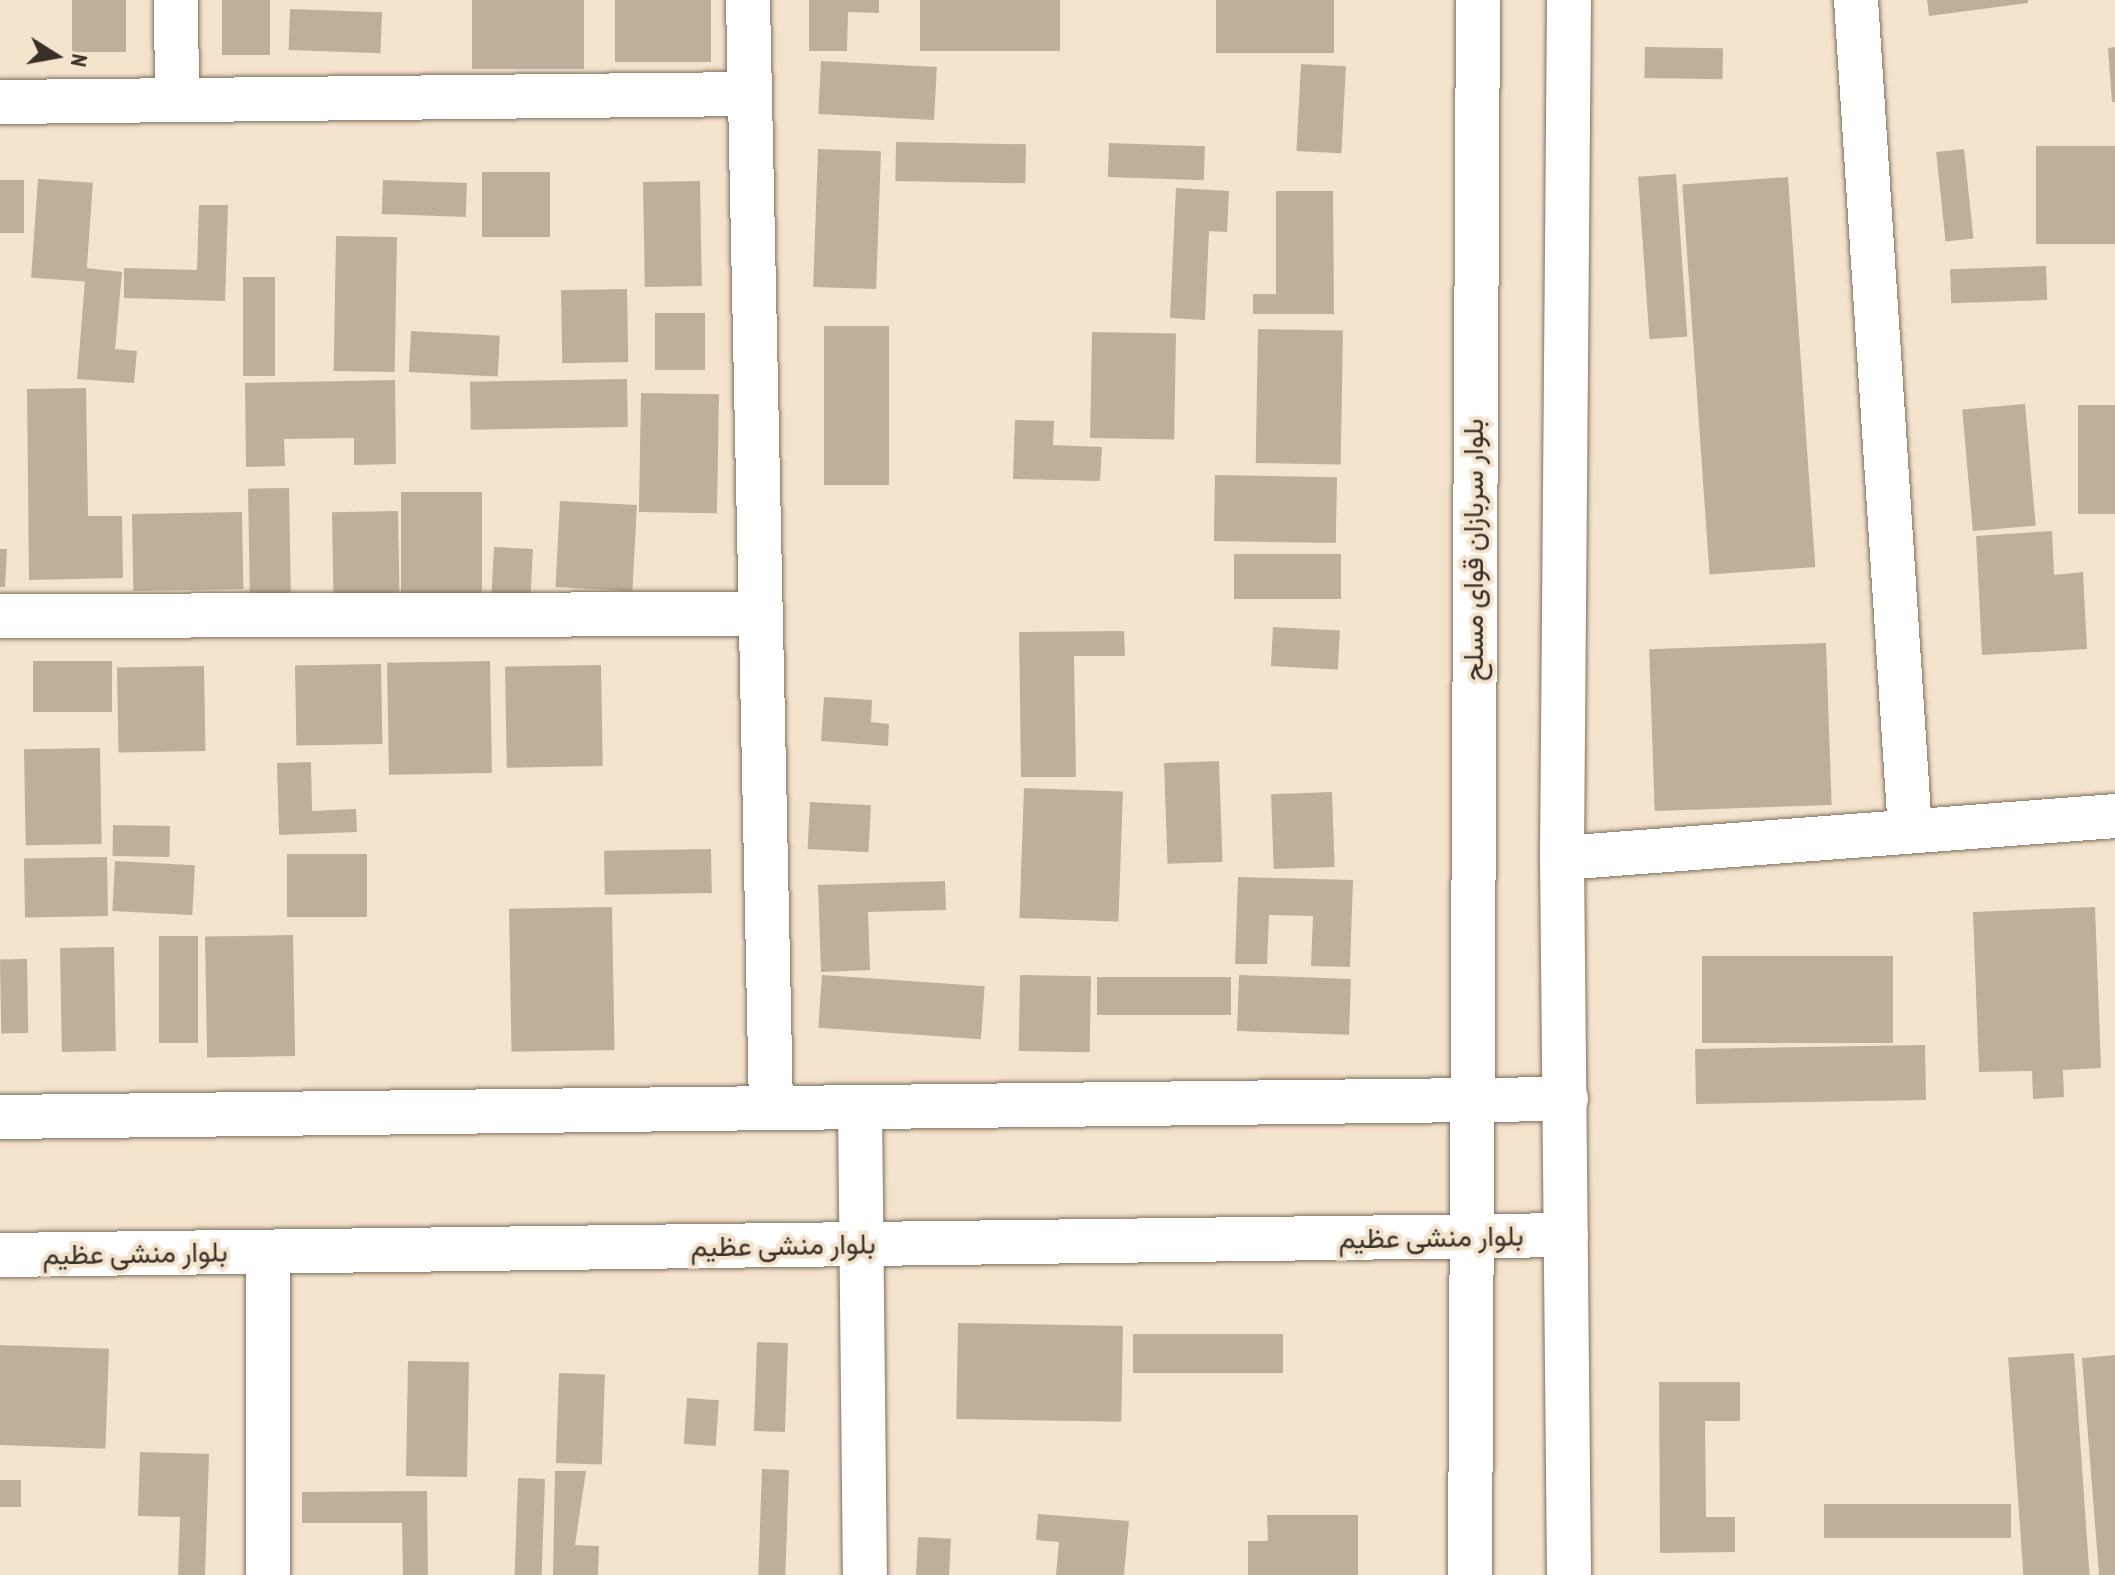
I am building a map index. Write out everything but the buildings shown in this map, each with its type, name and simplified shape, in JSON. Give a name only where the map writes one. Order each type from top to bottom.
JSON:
[{"type":"main road","points":[[176,0],[177,100]]},
{"type":"main road","points":[[748,0],[771,1108]]},
{"type":"main road","name":"بلوار سربازان قوای مسلح","points":[[1470,1575],[1469,1100],[1478,0]]},
{"type":"main road","points":[[1569,0],[1562,858],[1569,1575]]},
{"type":"main road","points":[[1856,0],[1910,831]]},
{"type":"main road","points":[[0,102],[749,94]]},
{"type":"main road","points":[[0,616],[761,614]]},
{"type":"main road","points":[[1562,858],[2115,816]]},
{"type":"main road","points":[[0,1117],[1566,1099]]},
{"type":"main road","points":[[860,1107],[865,1575]]},
{"type":"main road","name":"بلوار منشی عظیم","points":[[0,1255],[1566,1235]]},
{"type":"main road","points":[[268,1252],[268,1575]]}]
